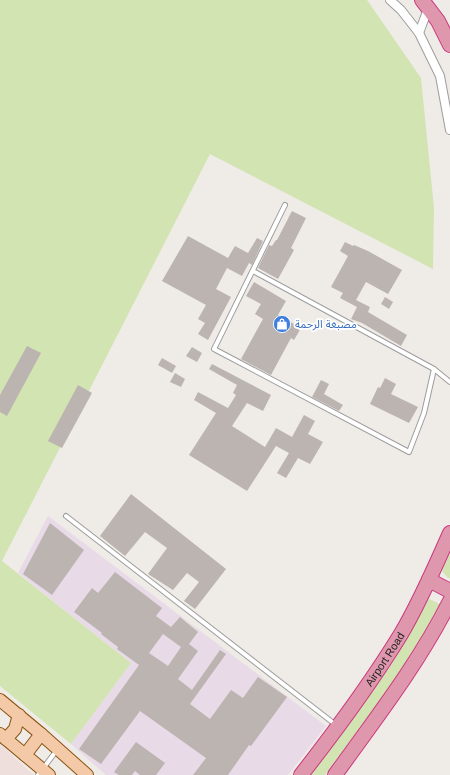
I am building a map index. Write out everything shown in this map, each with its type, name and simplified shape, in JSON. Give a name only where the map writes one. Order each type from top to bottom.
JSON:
[{"type":"highway","points":[[425,4],[438,21],[450,45]]},
{"type":"highway","name":"Airport Road","points":[[301,775],[339,727],[368,686],[402,632],[429,580],[450,532]]},
{"type":"highway","points":[[429,580],[450,591]]},
{"type":"highway","points":[[335,775],[414,664],[432,635],[450,601]]},
{"type":"main road","points":[[0,700],[42,734],[87,775]]},
{"type":"main road","points":[[19,715],[15,729],[3,736],[43,773]]},
{"type":"main road","points":[[25,755],[42,734]]},
{"type":"street","points":[[390,0],[401,10],[419,33],[440,76],[450,130]]},
{"type":"street","points":[[419,33],[425,4]]},
{"type":"lane","points":[[285,205],[214,349],[409,452],[424,413],[434,369]]},
{"type":"lane","points":[[252,271],[434,369],[450,382]]},
{"type":"lane","points":[[66,516],[339,727]]},
{"type":"lane","points":[[43,773],[58,749]]},
{"type":"shaded area","points":[[48,516],[326,726],[288,775],[106,775],[71,744],[131,663],[18,573]]},
{"type":"shaded area","points":[[0,744],[29,771],[34,775],[0,775]]},
{"type":"green space","points":[[0,0],[367,0],[421,78],[434,208],[433,269],[210,154],[2,561],[131,663],[71,744],[0,686]]},
{"type":"green space","points":[[450,553],[450,578],[448,578],[442,571]]},
{"type":"green space","points":[[429,599],[440,604],[412,654],[325,775],[311,775],[391,665]]},
{"type":"building","points":[[292,211],[306,218],[291,248],[294,250],[278,279],[258,268],[269,245],[272,246],[277,240]]},
{"type":"building","points":[[188,236],[228,258],[235,246],[248,253],[257,238],[263,241],[252,265],[249,263],[242,276],[227,268],[216,289],[231,297],[208,340],[198,334],[205,323],[198,319],[206,305],[162,281]]},
{"type":"building","points":[[345,242],[368,251],[402,270],[388,294],[366,282],[356,300],[370,307],[368,312],[407,335],[401,346],[362,323],[351,319],[357,307],[340,298],[343,293],[331,287],[348,256],[340,251]]},
{"type":"building","points":[[254,282],[286,301],[278,315],[301,328],[294,340],[291,338],[271,375],[241,359],[263,319],[255,314],[261,304],[246,296]]},
{"type":"building","points":[[385,297],[393,302],[389,309],[381,304]]},
{"type":"building","points":[[27,346],[41,353],[7,416],[0,412],[0,395]]},
{"type":"building","points":[[192,347],[202,353],[197,362],[186,356]]},
{"type":"building","points":[[162,358],[176,366],[172,373],[158,365]]},
{"type":"building","points":[[212,364],[271,395],[263,411],[247,403],[232,426],[265,447],[276,428],[292,437],[304,415],[315,421],[308,434],[323,442],[310,464],[298,458],[286,478],[277,473],[289,453],[276,446],[247,491],[189,455],[216,413],[194,400],[198,392],[228,408],[236,395],[233,393],[237,385],[209,369]]},
{"type":"building","points":[[175,373],[185,379],[181,387],[170,382]]},
{"type":"building","points":[[385,378],[396,384],[391,394],[418,407],[409,423],[370,404],[378,387],[380,388]]},
{"type":"building","points":[[321,380],[329,384],[324,394],[343,405],[339,411],[312,397]]},
{"type":"building","points":[[78,385],[92,393],[62,448],[48,441]]},
{"type":"building","points":[[131,494],[226,569],[195,609],[184,601],[199,582],[187,573],[173,590],[148,574],[167,548],[145,532],[125,556],[100,536]]},
{"type":"building","points":[[50,523],[84,550],[52,595],[23,574]]},
{"type":"building","points":[[115,572],[162,608],[156,616],[171,627],[180,617],[198,632],[189,644],[198,651],[178,679],[192,690],[220,650],[226,654],[190,704],[210,719],[231,690],[243,698],[258,677],[287,697],[251,746],[249,745],[228,775],[193,775],[206,758],[140,711],[101,764],[79,749],[139,665],[117,649],[118,647],[101,634],[102,633],[74,612],[92,588],[98,593]],"holes":[[[163,634],[181,647],[168,666],[149,653]]]},
{"type":"building","points":[[136,742],[165,763],[156,775],[140,775],[135,771],[132,775],[119,775],[114,772]]},
{"type":"place","name":"مصبغة الرحمة","points":[[282,324]]}]
